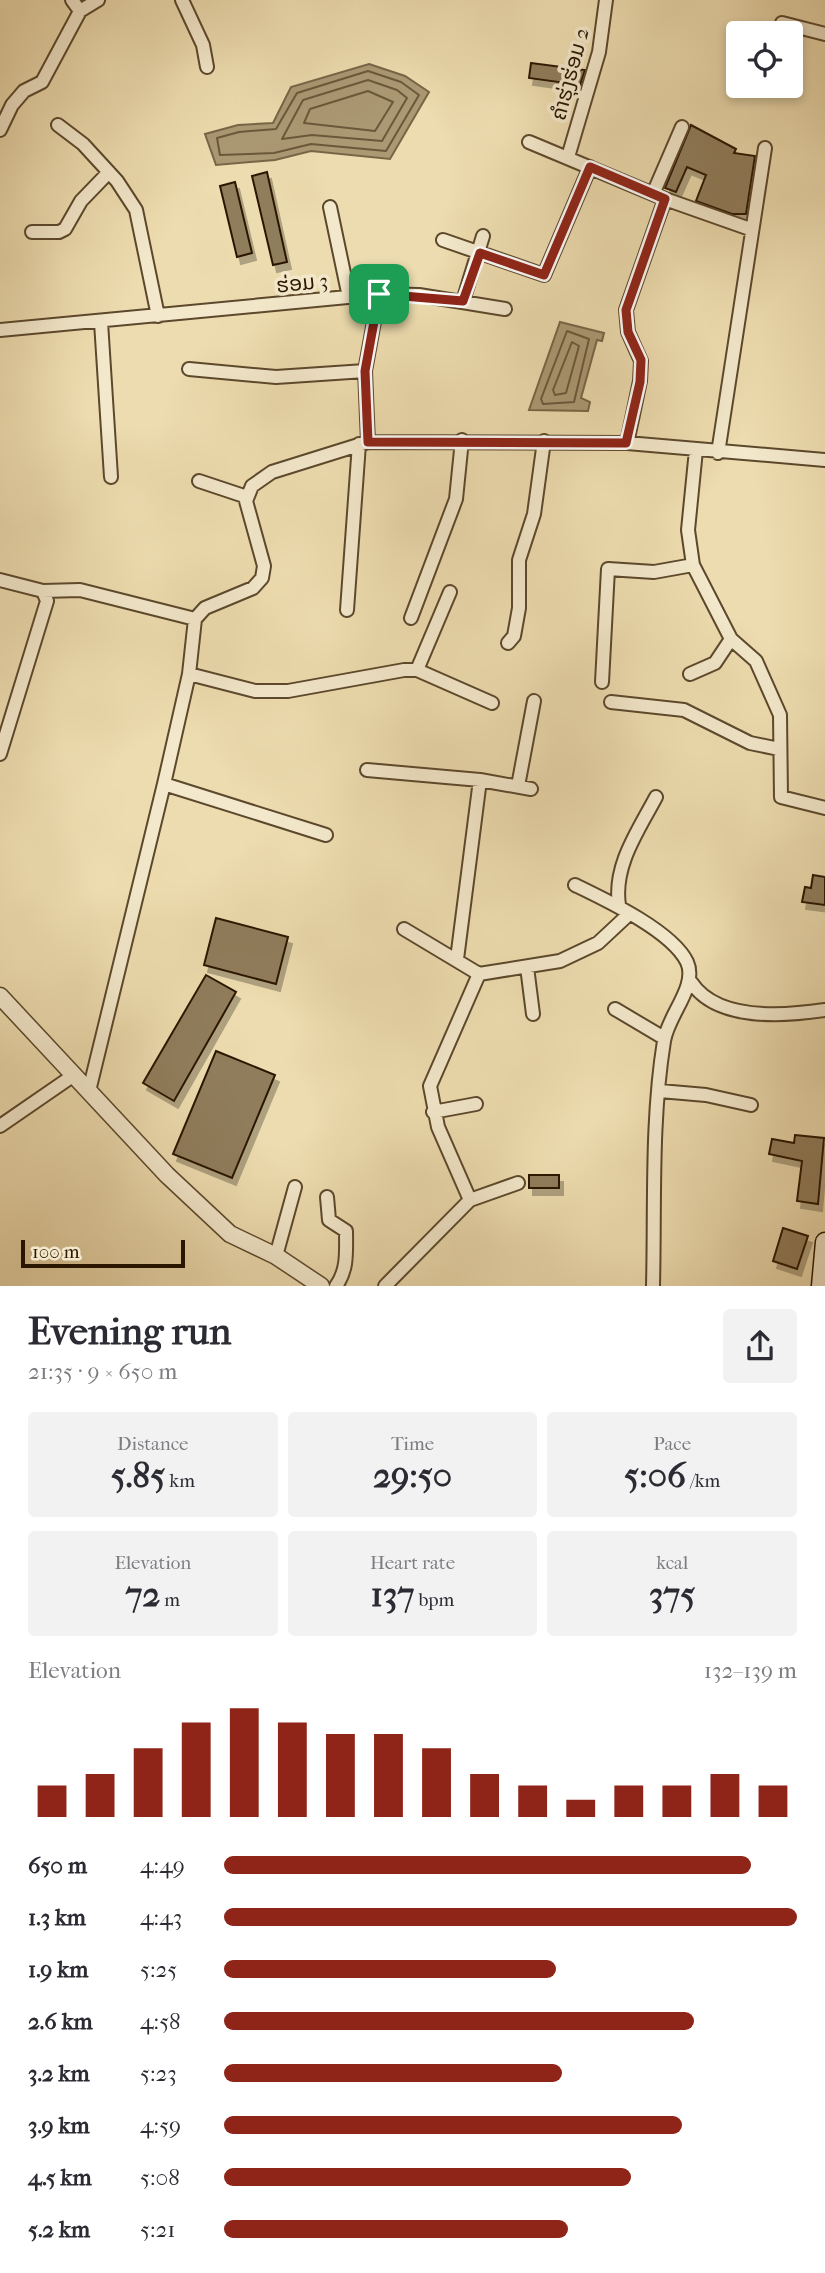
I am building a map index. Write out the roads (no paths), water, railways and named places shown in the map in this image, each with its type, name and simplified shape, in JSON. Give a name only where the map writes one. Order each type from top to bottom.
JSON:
[{"type":"main road","points":[[821,1286],[825,1242]]},
{"type":"street","points":[[0,131],[12,105],[24,91],[42,82],[76,6],[98,0]]},
{"type":"street","points":[[182,0],[203,45],[207,67]]},
{"type":"street","name":"ຄໍາຮຸ່ງຮ່ອມ 2","points":[[568,156],[600,52],[606,0]]},
{"type":"street","points":[[803,28],[825,34]]},
{"type":"street","points":[[58,125],[83,144],[109,172],[136,210],[158,316]]},
{"type":"street","points":[[626,443],[640,382],[641,360],[628,332],[626,310],[682,127]]},
{"type":"street","points":[[529,142],[659,196],[750,229]]},
{"type":"street","points":[[718,453],[750,229],[765,148]]},
{"type":"street","points":[[443,240],[544,275],[590,167]]},
{"type":"street","points":[[32,232],[59,232],[65,229],[81,201],[109,172]]},
{"type":"street","points":[[330,207],[349,297]]},
{"type":"street","points":[[463,301],[484,236]]},
{"type":"street","points":[[347,610],[363,443],[365,371],[379,294]]},
{"type":"street","name":"ຮ່ອມ 3","points":[[0,330],[101,323],[379,294],[463,301],[505,309]]},
{"type":"street","points":[[101,323],[111,477]]},
{"type":"street","points":[[189,369],[276,377],[365,371]]},
{"type":"street","points":[[89,1091],[189,674],[195,619],[205,608],[253,588],[262,578],[264,566],[247,497],[257,481],[272,472],[363,443],[462,440],[626,443],[718,453],[825,460]]},
{"type":"street","points":[[411,618],[456,499],[462,440]]},
{"type":"street","points":[[508,643],[514,636],[519,608],[519,560],[534,514],[544,441]]},
{"type":"street","points":[[696,450],[688,530],[692,565],[731,639],[756,661],[780,715],[781,797],[825,808]]},
{"type":"street","points":[[199,481],[247,497]]},
{"type":"street","points":[[602,682],[608,569],[654,572],[692,565]]},
{"type":"street","points":[[0,580],[43,591],[80,590],[195,619]]},
{"type":"street","points":[[0,754],[2,739],[47,601],[43,591]]},
{"type":"street","points":[[417,670],[450,592]]},
{"type":"street","points":[[690,674],[715,663],[731,639]]},
{"type":"street","points":[[189,674],[255,691],[288,691],[417,670],[492,703]]},
{"type":"street","points":[[368,770],[480,780],[525,787],[534,701]]},
{"type":"street","points":[[611,702],[684,710],[750,743],[779,749]]},
{"type":"street","points":[[457,958],[480,780]]},
{"type":"street","points":[[164,784],[326,835]]},
{"type":"street","points":[[404,929],[457,958],[479,974],[560,961],[592,947],[623,910],[619,880],[624,858],[656,797]]},
{"type":"street","points":[[575,885],[623,910],[669,939],[687,963],[691,982],[700,992],[722,1005],[774,1017],[825,1010]]},
{"type":"street","points":[[527,967],[533,1014]]},
{"type":"street","points":[[470,1200],[433,1112],[430,1086],[479,974]]},
{"type":"street","points":[[653,1286],[664,1038],[676,1005],[691,982]]},
{"type":"street","points":[[0,996],[167,1175],[230,1234],[276,1256],[321,1286]]},
{"type":"street","points":[[615,1009],[664,1038]]},
{"type":"street","points":[[0,1126],[74,1075]]},
{"type":"street","points":[[660,1091],[706,1095],[751,1105]]},
{"type":"street","points":[[433,1112],[476,1104]]},
{"type":"street","points":[[385,1286],[470,1200],[518,1184]]},
{"type":"street","points":[[276,1256],[295,1187]]},
{"type":"street","points":[[327,1197],[329,1220],[346,1231],[343,1276],[336,1286]]},
{"type":"water","points":[[369,64],[405,76],[429,92],[390,159],[311,151],[275,160],[216,165],[205,134],[238,125],[273,123],[291,87]]},
{"type":"water","points":[[560,322],[604,333],[602,341],[597,340],[581,398],[590,402],[588,411],[529,410]]}]
